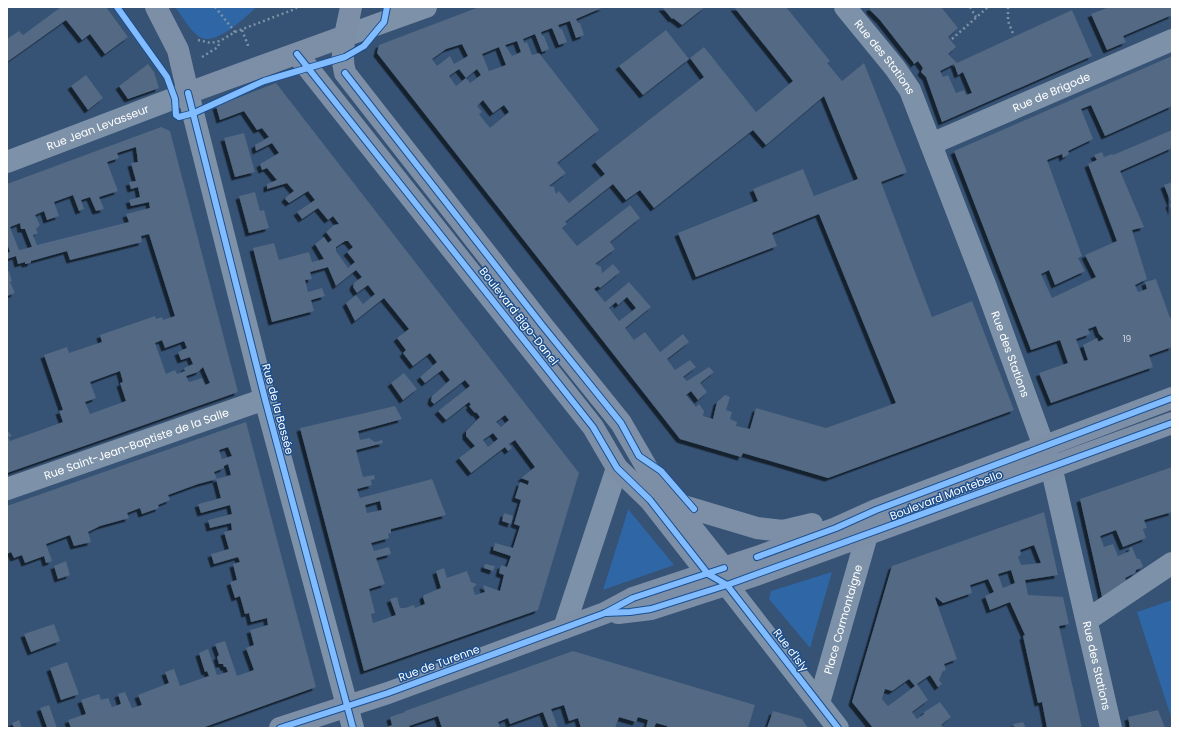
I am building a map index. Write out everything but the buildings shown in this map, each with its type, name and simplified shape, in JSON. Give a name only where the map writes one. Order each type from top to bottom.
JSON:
[{"type":"main road","points":[[156,7],[178,50],[188,93],[345,36],[351,7]]},
{"type":"main road","name":"Boulevard Bigo-Danel","points":[[345,36],[342,58],[345,73],[537,319],[621,423],[642,461],[720,576]]},
{"type":"main road","name":"Boulevard Bigo-Danel","points":[[297,54],[593,427],[616,468],[650,500],[720,576]]},
{"type":"main road","name":"Boulevard Montebello","points":[[720,576],[876,510],[1172,398]]},
{"type":"main road","name":"Boulevard Montebello","points":[[720,576],[866,535],[1051,466],[1172,423]]},
{"type":"main road","points":[[670,502],[758,528],[783,531],[850,514],[876,510]]},
{"type":"main road","name":"Rue de Turenne","points":[[280,728],[388,693],[605,613],[645,610],[720,576]]},
{"type":"street","points":[[345,36],[426,7]]},
{"type":"street","name":"Rue des Stations","points":[[845,7],[904,80],[931,144],[986,287],[1051,466],[1111,728]]},
{"type":"street","name":"Rue de Brigode","points":[[931,144],[1172,40]]},
{"type":"street","name":"Rue Jean Levasseur","points":[[7,162],[188,93]]},
{"type":"street","name":"Rue de la Bassée","points":[[188,93],[265,399],[353,728]]},
{"type":"street","name":"Rue Saint-Jean-Baptiste de la Salle","points":[[7,489],[265,399]]},
{"type":"street","points":[[564,628],[616,468]]},
{"type":"street","name":"Place Cormontaigne","points":[[819,704],[866,535]]},
{"type":"street","points":[[1087,620],[1172,563]]},
{"type":"street","name":"Rue d'Isly","points":[[720,576],[838,728]]},
{"type":"path","points":[[215,7],[235,32]]},
{"type":"path","points":[[220,41],[235,32],[296,9],[296,7]]},
{"type":"path","points":[[970,7],[976,17]]},
{"type":"path","points":[[952,39],[988,7]]},
{"type":"path","points":[[1008,7],[1008,21],[1014,36]]},
{"type":"shaded area","points":[[175,7],[257,7],[221,35],[205,39],[198,36],[192,30]]},
{"type":"shaded area","points":[[628,509],[674,565],[603,590],[625,520]]},
{"type":"shaded area","points":[[832,572],[810,648],[769,599],[771,591]]},
{"type":"shaded area","points":[[1172,600],[1172,720],[1137,612]]},
{"type":"cycle path","points":[[117,7],[167,77],[175,99],[176,115],[179,117],[194,113],[264,81],[345,57],[364,46],[384,22],[387,7]]},
{"type":"cycle path","points":[[297,54],[593,427],[617,468],[650,500],[708,574],[727,585],[838,728]]},
{"type":"cycle path","points":[[345,73],[542,325],[621,423],[639,456],[661,471],[694,509]]},
{"type":"cycle path","points":[[188,93],[265,399],[353,728]]},
{"type":"cycle path","points":[[757,557],[836,528],[876,510],[1172,398]]},
{"type":"cycle path","points":[[605,613],[651,609],[727,585],[1172,423]]},
{"type":"cycle path","points":[[280,728],[388,693],[605,613],[633,598],[724,568]]}]
